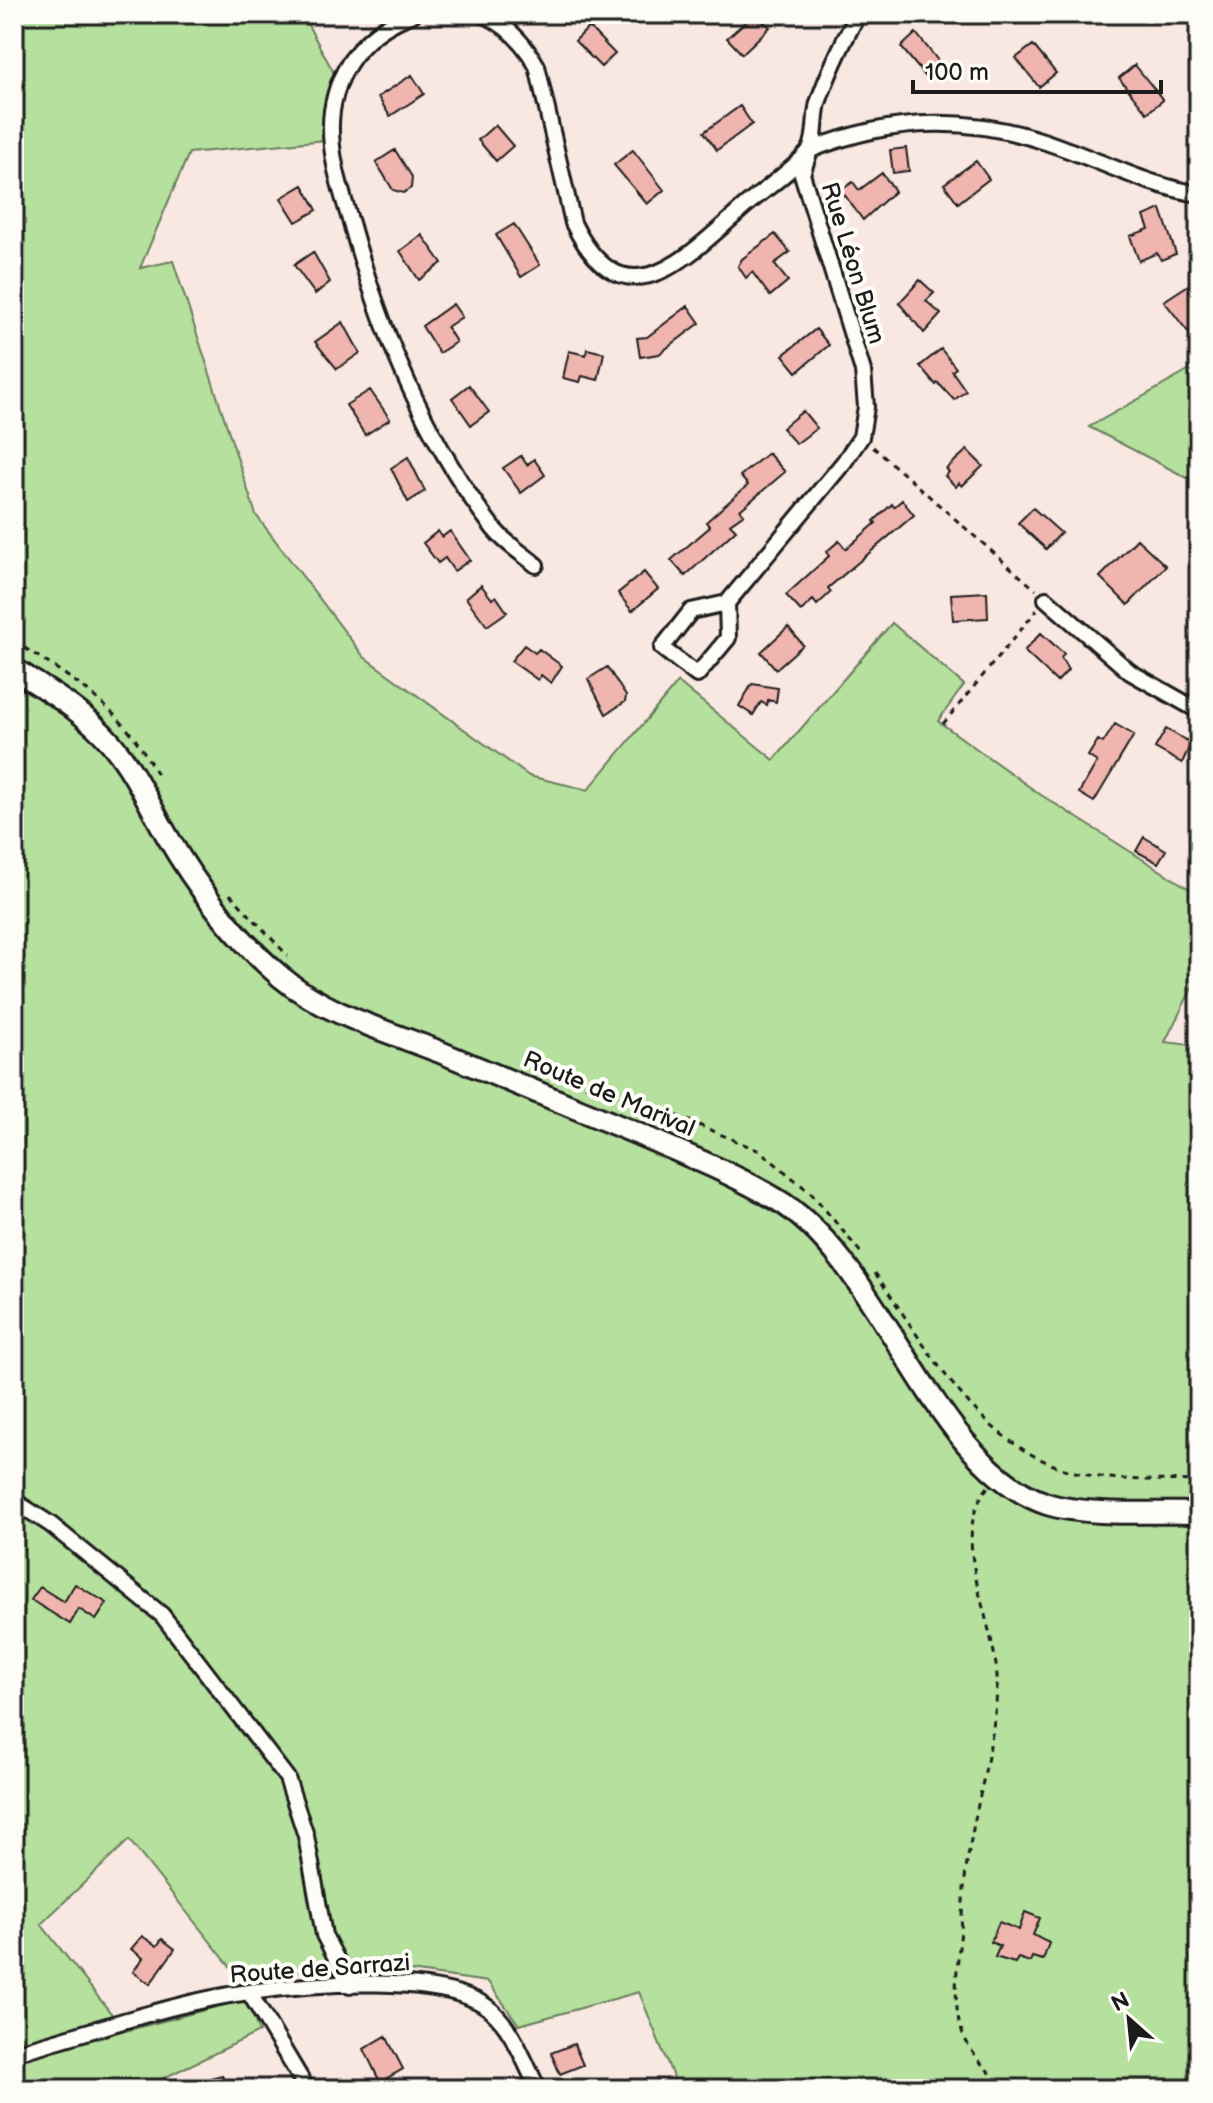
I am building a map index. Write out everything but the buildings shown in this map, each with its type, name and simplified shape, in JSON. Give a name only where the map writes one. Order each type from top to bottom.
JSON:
[{"type":"main road","name":"Route de Marival","points":[[14,669],[72,708],[110,741],[134,775],[193,877],[262,957],[300,991],[381,1029],[699,1160],[797,1213],[831,1247],[964,1441],[999,1475],[1027,1495],[1049,1505],[1199,1513]]},
{"type":"street","points":[[413,14],[379,29],[356,51],[340,80],[332,111],[332,147],[364,271],[386,334],[420,406],[448,459],[496,531],[536,565]]},
{"type":"street","points":[[482,14],[511,31],[527,48],[537,66],[573,223],[598,264],[631,276],[652,275],[673,267],[810,150],[851,133],[882,127],[951,121],[1000,128],[1061,147],[1161,188],[1199,194]]},
{"type":"street","name":"Rue Léon Blum","points":[[858,14],[818,105],[802,174],[863,371],[866,407],[861,437]]},
{"type":"street","points":[[727,603],[728,638],[697,675],[662,648],[691,611],[727,603],[808,507],[861,437]]},
{"type":"street","points":[[1046,599],[1130,672],[1199,711]]},
{"type":"street","points":[[14,1501],[50,1524],[162,1615],[287,1778],[306,1836],[324,1935],[350,1985]]},
{"type":"street","name":"Route de Sarrazi","points":[[14,2053],[249,1992],[419,1984],[460,1992],[491,2010],[513,2037],[538,2089]]},
{"type":"street","points":[[249,1992],[307,2089]]},
{"type":"path","points":[[861,437],[1046,599],[943,724]]},
{"type":"path","points":[[999,1475],[981,1497],[973,1524],[973,1565],[993,1647],[998,1686],[987,1768],[969,1852],[958,1976],[959,2020],[969,2048],[992,2076],[1008,2089]]},
{"type":"green space","points":[[14,14],[302,14],[334,73],[326,106],[326,140],[189,153],[140,268],[173,261],[256,515],[364,657],[529,776],[588,790],[678,682],[774,760],[892,623],[964,685],[938,721],[1038,793],[1199,895],[1199,974],[1165,1042],[1199,1046],[1199,2089],[678,2089],[639,1992],[519,2025],[488,1982],[367,1965],[237,1975],[129,1840],[41,1924],[125,2031],[246,1999],[259,2032],[141,2089],[14,2089]]},
{"type":"green space","points":[[1199,365],[1199,484],[1089,427]]}]
